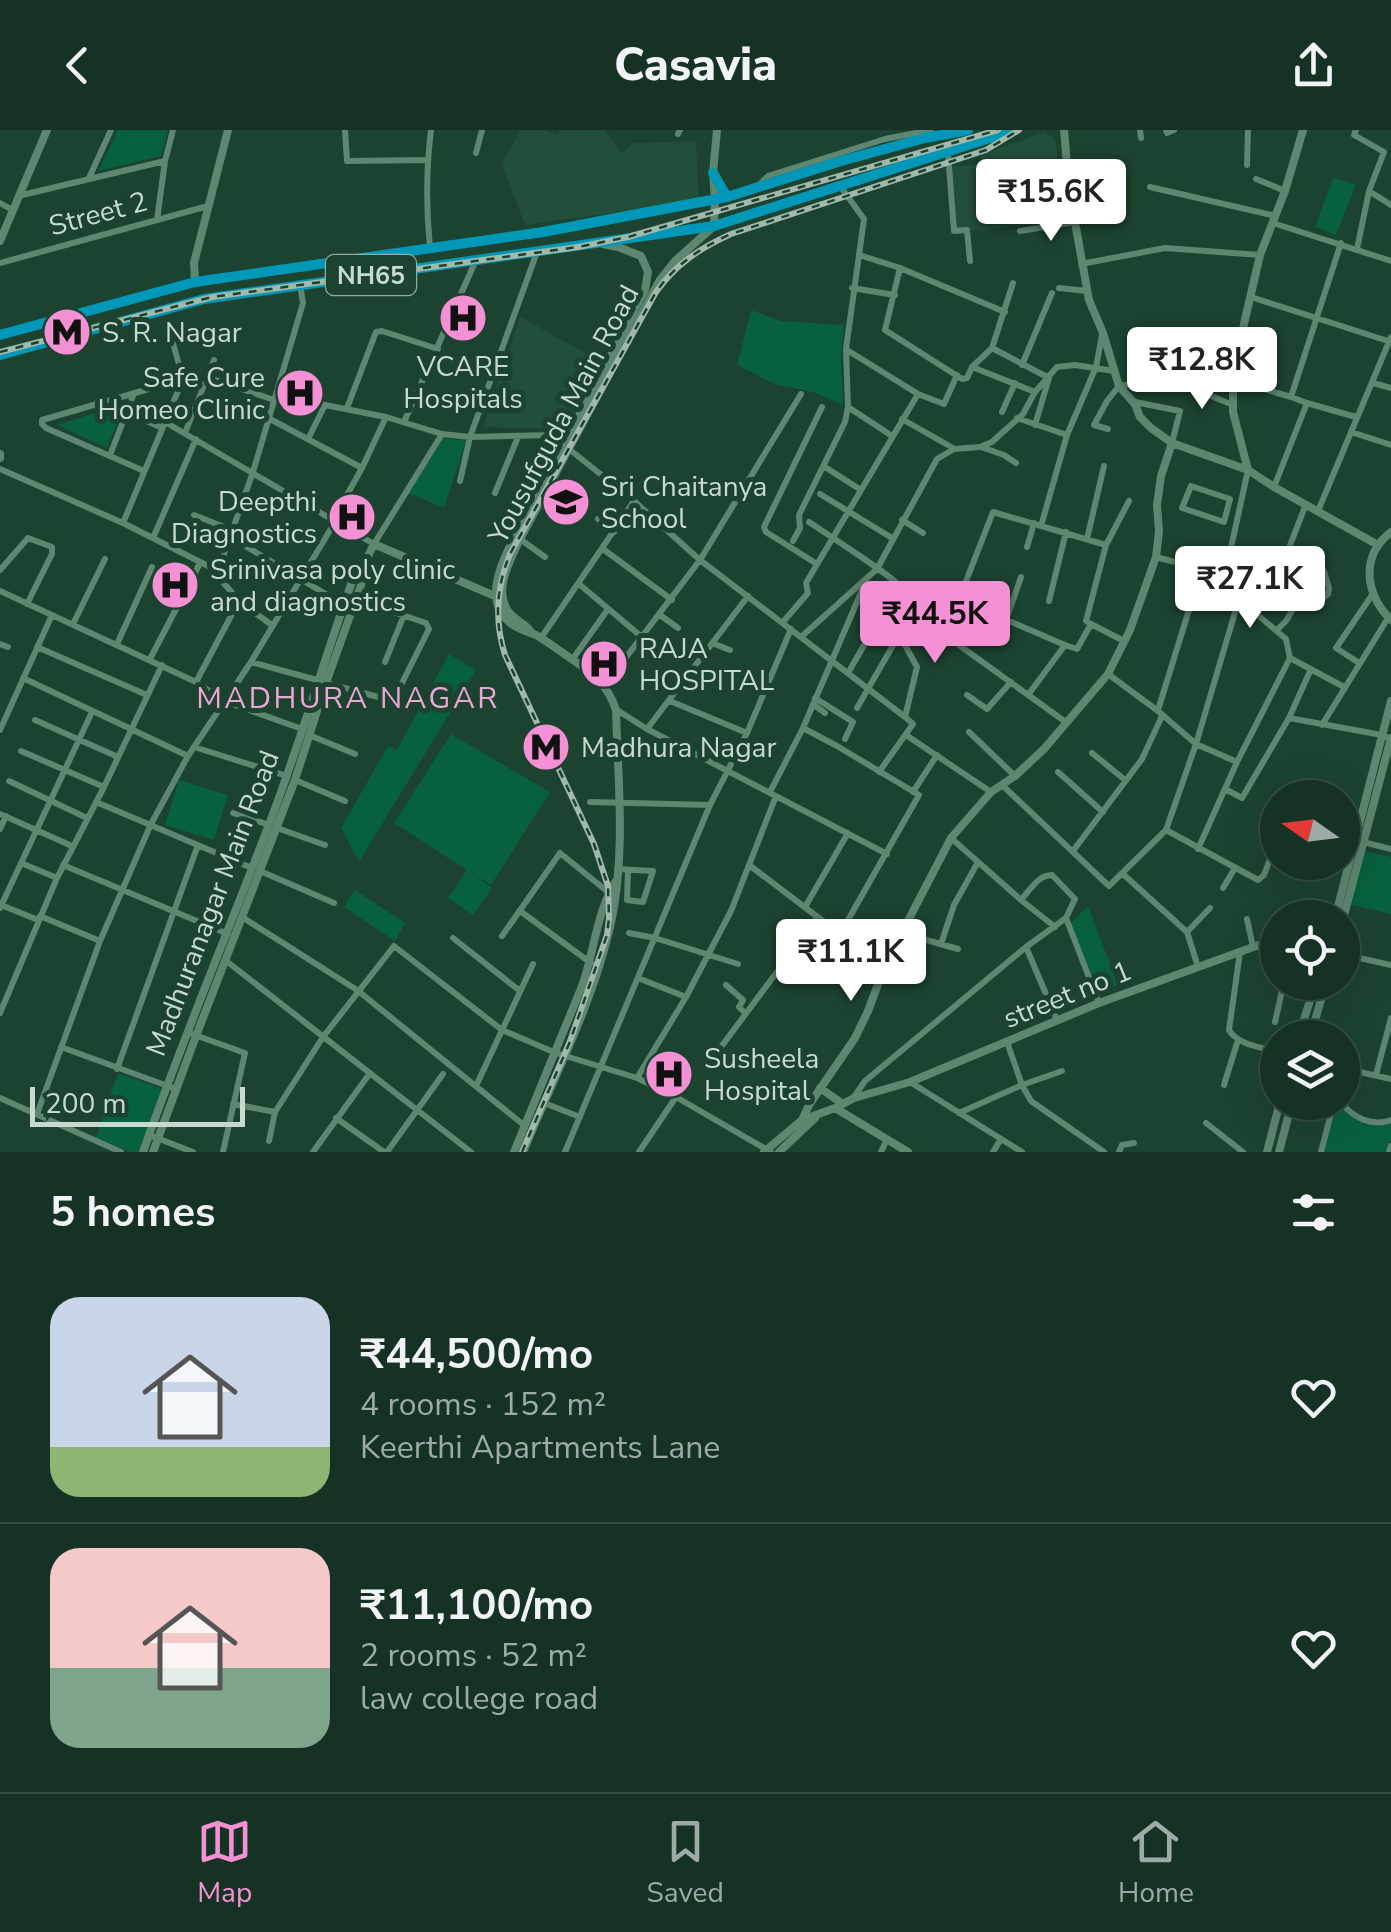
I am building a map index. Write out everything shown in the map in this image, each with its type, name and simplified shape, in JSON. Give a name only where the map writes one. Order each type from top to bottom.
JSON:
[{"type":"highway","name":"NH65","points":[[1,335],[195,282],[543,232],[721,198],[841,161],[968,130]]},
{"type":"highway","name":"NH65","points":[[0,355],[204,299],[714,226],[1015,130]]},
{"type":"highway","points":[[713,173],[721,198]]},
{"type":"highway","points":[[770,184],[779,205]]},
{"type":"main road","points":[[0,241],[45,130]]},
{"type":"main road","points":[[0,230],[5,206],[45,130]]},
{"type":"main road","points":[[195,282],[194,263],[228,130]]},
{"type":"main road","points":[[713,173],[717,130]]},
{"type":"main road","points":[[1064,130],[1069,189],[1087,291],[1119,386],[1140,417],[1172,443],[1248,470],[1378,545]]},
{"type":"main road","points":[[1248,470],[1233,405],[1234,380],[1260,256],[1303,130]]},
{"type":"main road","points":[[714,226],[721,198]]},
{"type":"main road","name":"Yousufguda Main Road","points":[[537,636],[504,618],[497,597],[504,559],[660,280],[714,226]]},
{"type":"main road","name":"Yousufguda Main Road","points":[[524,1152],[561,1054],[588,1003],[600,964],[611,924],[621,821],[616,710],[612,697],[605,685],[508,611],[504,600],[506,571],[648,281],[640,256],[595,243]]},
{"type":"main road","points":[[804,1124],[820,1088],[855,1038],[886,963],[951,838],[991,792],[1044,749],[1108,674],[1156,557],[1157,505],[1172,443]]},
{"type":"main road","points":[[1389,619],[1372,595],[1368,578],[1378,545],[1391,532]]},
{"type":"main road","points":[[374,544],[497,597]]},
{"type":"main road","name":"Madhuranagar Main Road","points":[[143,1152],[154,1137],[291,778],[357,568],[374,544]]},
{"type":"main road","name":"Madhuranagar Main Road","points":[[322,681],[366,570],[366,560]]},
{"type":"main road","points":[[1360,841],[1389,738],[1391,701]]},
{"type":"main road","name":"Madhuranagar Main Road","points":[[191,1034],[225,960],[230,935],[242,917],[256,869]]},
{"type":"main road","points":[[514,1152],[561,1054],[591,963],[608,892],[616,881]]},
{"type":"main road","name":"street no 1","points":[[768,1151],[818,1115],[854,1098],[910,1082],[1098,1002],[1260,944]]},
{"type":"main road","points":[[820,1088],[839,1106],[908,1152]]},
{"type":"main road","points":[[1268,1152],[1276,1120]]},
{"type":"main road","points":[[1279,1152],[1287,1120]]},
{"type":"main road","name":"street no 1","points":[[779,1152],[804,1124]]},
{"type":"main road","name":"Madhuranagar Main Road","points":[[154,1137],[154,1152]]},
{"type":"street","points":[[88,180],[111,130]]},
{"type":"street","points":[[157,220],[173,130]]},
{"type":"street","points":[[344,130],[347,162],[427,160]]},
{"type":"street","points":[[429,130],[426,209],[430,248]]},
{"type":"street","points":[[476,154],[482,130]]},
{"type":"street","points":[[757,188],[768,176],[885,139],[933,130],[948,134]]},
{"type":"street","points":[[1166,130],[1174,130]]},
{"type":"street","points":[[1248,130],[1248,165]]},
{"type":"street","points":[[1356,130],[1354,136],[1384,152],[1357,248]]},
{"type":"street","points":[[948,151],[954,230],[967,230],[970,261]]},
{"type":"street","points":[[18,196],[165,161]]},
{"type":"street","points":[[1256,179],[1285,191]]},
{"type":"street","points":[[793,541],[800,528],[799,514],[825,467],[848,407],[846,349],[864,219],[840,185]]},
{"type":"street","points":[[1150,187],[1275,219],[1391,261]]},
{"type":"street","points":[[1370,191],[1391,204]]},
{"type":"street","name":"Street 2","points":[[0,263],[208,206]]},
{"type":"street","points":[[1020,230],[1075,222]]},
{"type":"street","points":[[1291,397],[1342,244]]},
{"type":"street","points":[[1082,264],[1165,248],[1260,256]]},
{"type":"street","points":[[460,481],[470,437],[538,251]]},
{"type":"street","points":[[859,256],[900,268],[1005,312]]},
{"type":"street","points":[[404,422],[476,260]]},
{"type":"street","points":[[900,268],[885,330],[965,379],[992,348],[1013,284]]},
{"type":"street","points":[[273,626],[227,588],[218,571],[254,472],[303,304],[300,285]]},
{"type":"street","points":[[852,288],[895,295]]},
{"type":"street","points":[[1022,365],[1056,291],[1087,291]]},
{"type":"street","points":[[1251,297],[1390,339],[1318,511]]},
{"type":"street","points":[[123,523],[183,379],[169,330]]},
{"type":"street","points":[[347,408],[376,332],[438,348]]},
{"type":"street","points":[[1027,547],[1096,367],[1102,334]]},
{"type":"street","points":[[992,348],[1049,378]]},
{"type":"street","points":[[846,349],[918,394],[944,404],[957,376]]},
{"type":"street","points":[[184,433],[214,360]]},
{"type":"street","points":[[801,637],[877,569],[936,459],[954,449],[992,442],[1023,414],[1035,392],[1057,367],[1075,364],[1114,371]]},
{"type":"street","points":[[972,367],[1035,392]]},
{"type":"street","points":[[208,377],[274,400]]},
{"type":"street","points":[[1034,424],[1049,378]]},
{"type":"street","points":[[144,471],[46,428],[42,420],[183,379]]},
{"type":"street","points":[[1234,380],[1356,417]]},
{"type":"street","points":[[1108,430],[1094,424],[1119,386],[1151,381],[1185,386],[1233,405]]},
{"type":"street","points":[[1002,412],[1015,383]]},
{"type":"street","points":[[1373,383],[1391,388]]},
{"type":"street","points":[[278,387],[325,406],[386,417],[442,434],[518,438],[556,435],[700,560],[914,724],[879,772]]},
{"type":"street","points":[[605,685],[700,560],[801,394]]},
{"type":"street","points":[[782,622],[808,594],[806,583],[918,394]]},
{"type":"street","points":[[110,455],[134,395]]},
{"type":"street","points":[[1132,401],[1180,412],[1172,443]]},
{"type":"street","points":[[1274,487],[1308,402]]},
{"type":"street","points":[[308,439],[325,406]]},
{"type":"street","points":[[817,564],[764,527],[822,407]]},
{"type":"street","points":[[848,407],[892,436]]},
{"type":"street","points":[[127,412],[196,439],[374,544],[442,434]]},
{"type":"street","points":[[37,1114],[100,941],[151,824],[188,756],[301,581],[386,417]]},
{"type":"street","points":[[1017,418],[1067,435]]},
{"type":"street","points":[[270,419],[362,468]]},
{"type":"street","points":[[902,419],[954,449]]},
{"type":"street","points":[[1352,432],[1391,445]]},
{"type":"street","points":[[495,493],[518,438]]},
{"type":"street","points":[[153,538],[196,439]]},
{"type":"street","points":[[980,447],[1016,463]]},
{"type":"street","points":[[1087,538],[1104,466]]},
{"type":"street","points":[[825,467],[861,490]]},
{"type":"street","points":[[0,469],[123,523],[218,571]]},
{"type":"street","points":[[1198,848],[1290,658],[1286,639],[1239,598],[1227,576],[1248,470]]},
{"type":"street","points":[[1191,486],[1230,499],[1230,504],[1222,522],[1182,508],[1191,486]]},
{"type":"street","points":[[820,494],[892,538]]},
{"type":"street","points":[[537,636],[579,584],[634,501]]},
{"type":"street","points":[[1124,641],[1086,621],[1106,545],[1129,502]]},
{"type":"street","points":[[1230,504],[1240,506]]},
{"type":"street","points":[[1277,630],[1296,601],[1318,601],[1329,590],[1324,571],[1288,556],[1306,504]]},
{"type":"street","points":[[1067,723],[946,635],[993,512],[1106,545]]},
{"type":"street","points":[[194,515],[232,534],[344,605]]},
{"type":"street","points":[[1226,515],[1237,518]]},
{"type":"street","points":[[598,519],[614,532]]},
{"type":"street","points":[[902,520],[924,533]]},
{"type":"street","points":[[808,522],[911,595],[915,603],[912,625]]},
{"type":"street","points":[[1048,601],[1066,532]]},
{"type":"street","points":[[0,570],[28,538],[52,547],[27,604]]},
{"type":"street","points":[[520,540],[545,557]]},
{"type":"street","points":[[603,549],[672,600]]},
{"type":"street","points":[[1156,557],[1227,576]]},
{"type":"street","points":[[73,624],[105,559]]},
{"type":"street","points":[[150,659],[200,562]]},
{"type":"street","points":[[117,644],[152,568]]},
{"type":"street","points":[[1073,851],[1142,759],[1160,713],[1202,568]]},
{"type":"street","points":[[1006,620],[1021,577]]},
{"type":"street","points":[[637,1078],[731,911],[773,794],[867,580]]},
{"type":"street","points":[[579,584],[642,638]]},
{"type":"street","points":[[848,673],[902,588]]},
{"type":"street","points":[[0,592],[162,664],[224,701],[355,754]]},
{"type":"street","points":[[316,608],[324,594]]},
{"type":"street","points":[[1359,663],[1336,648],[1372,595]]},
{"type":"street","points":[[647,729],[748,596]]},
{"type":"street","points":[[1002,785],[1109,886],[1166,830],[1239,598]]},
{"type":"street","points":[[250,662],[394,701],[429,630],[426,623],[355,599]]},
{"type":"street","points":[[196,682],[239,600]]},
{"type":"street","points":[[960,600],[1077,650],[1091,624]]},
{"type":"street","points":[[572,660],[608,609]]},
{"type":"street","points":[[660,614],[678,628]]},
{"type":"street","points":[[0,730],[52,615]]},
{"type":"street","points":[[385,662],[404,615]]},
{"type":"street","points":[[1322,725],[1389,619]]},
{"type":"street","points":[[565,1152],[710,805],[747,733],[791,628]]},
{"type":"street","points":[[857,708],[900,634],[917,667],[905,717]]},
{"type":"street","points":[[712,643],[730,650]]},
{"type":"street","points":[[1028,695],[1065,646]]},
{"type":"street","points":[[37,647],[147,695]]},
{"type":"street","points":[[1290,658],[1344,688]]},
{"type":"street","points":[[0,1013],[63,865],[162,664]]},
{"type":"street","points":[[1225,789],[1242,798],[1289,718],[1311,670]]},
{"type":"street","points":[[690,674],[720,685]]},
{"type":"street","points":[[1108,674],[1196,744],[1237,762]]},
{"type":"street","points":[[23,678],[188,756]]},
{"type":"street","points":[[967,695],[987,709],[1011,682]]},
{"type":"street","points":[[669,701],[747,733]]},
{"type":"street","points":[[814,701],[823,711],[853,722],[845,739]]},
{"type":"street","points":[[616,710],[886,854]]},
{"type":"street","points":[[92,712],[0,906],[100,941]]},
{"type":"street","points":[[1289,718],[1389,738]]},
{"type":"street","points":[[35,720],[118,757]]},
{"type":"street","points":[[802,728],[916,794]]},
{"type":"street","points":[[969,732],[1015,776]]},
{"type":"street","points":[[906,736],[991,792]]},
{"type":"street","points":[[194,747],[291,778],[345,801]]},
{"type":"street","points":[[21,750],[104,786]]},
{"type":"street","points":[[1092,752],[1126,780]]},
{"type":"street","points":[[840,934],[937,754]]},
{"type":"street","points":[[1058,772],[1103,812]]},
{"type":"street","points":[[9,782],[86,818]]},
{"type":"street","points":[[96,802],[334,903]]},
{"type":"street","points":[[590,802],[710,805]]},
{"type":"street","points":[[233,812],[325,846]]},
{"type":"street","points":[[0,829],[3,815],[72,846]]},
{"type":"street","points":[[1166,830],[1260,880]]},
{"type":"street","points":[[805,908],[848,832]]},
{"type":"street","points":[[951,838],[1055,926]]},
{"type":"street","points":[[1360,841],[1391,849]]},
{"type":"street","points":[[117,1069],[198,845]]},
{"type":"street","points":[[502,936],[562,853],[608,892]]},
{"type":"street","points":[[941,944],[954,905],[978,862]]},
{"type":"street","points":[[21,863],[57,878]]},
{"type":"street","points":[[748,864],[840,934],[886,963]]},
{"type":"street","points":[[63,865],[230,935]]},
{"type":"street","points":[[1223,888],[1235,868]]},
{"type":"street","points":[[617,869],[654,870],[643,902],[627,900],[628,870]]},
{"type":"street","points":[[854,1098],[865,1081],[1066,918],[1075,899],[1052,874],[1044,875],[1021,900]]},
{"type":"street","points":[[1124,874],[1188,932],[1198,967]]},
{"type":"street","points":[[1188,932],[1210,908]]},
{"type":"street","points":[[520,911],[591,963]]},
{"type":"street","points":[[242,917],[357,990],[525,1126]]},
{"type":"street","points":[[715,1055],[818,918]]},
{"type":"street","points":[[1066,918],[1098,1002]]},
{"type":"street","points":[[1247,919],[1253,947]]},
{"type":"street","points":[[628,933],[738,964]]},
{"type":"street","points":[[902,933],[958,949]]},
{"type":"street","points":[[453,938],[520,990]]},
{"type":"street","points":[[797,944],[826,968]]},
{"type":"street","points":[[269,1142],[275,1112],[323,1037],[394,946],[502,1030],[637,1078],[676,1096],[768,1151]]},
{"type":"street","points":[[1026,948],[1058,1020]]},
{"type":"street","points":[[1240,952],[1230,1035],[1260,1047]]},
{"type":"street","points":[[1360,958],[1391,965]]},
{"type":"street","points":[[225,960],[471,1152]]},
{"type":"street","points":[[476,1086],[533,964]]},
{"type":"street","points":[[638,978],[686,997]]},
{"type":"street","points":[[726,984],[743,1000],[739,1008],[745,1013]]},
{"type":"street","points":[[1376,1076],[1391,1018]]},
{"type":"street","points":[[191,1034],[245,1053],[223,1152]]},
{"type":"street","points":[[1224,1086],[1238,1040]]},
{"type":"street","points":[[1007,1042],[1022,1086],[1032,1101],[1104,1152]]},
{"type":"street","points":[[62,1046],[171,1088]]},
{"type":"street","points":[[959,1113],[1062,1071]]},
{"type":"street","points":[[313,1152],[370,1072]]},
{"type":"street","points":[[1360,1072],[1390,1076]]},
{"type":"street","points":[[336,1118],[381,1151],[418,1110],[443,1074]]},
{"type":"street","points":[[910,1082],[1022,1152]]},
{"type":"street","points":[[640,1152],[676,1096]]},
{"type":"street","points":[[0,1098],[108,1150],[121,1152]]},
{"type":"street","points":[[544,1103],[580,1116]]},
{"type":"street","points":[[233,1104],[275,1112]]},
{"type":"street","points":[[1360,1118],[1391,1120]]},
{"type":"street","points":[[1321,1152],[1331,1120]]},
{"type":"street","points":[[1206,1123],[1243,1152]]},
{"type":"street","points":[[154,1137],[194,1152]]},
{"type":"street","points":[[881,1152],[887,1139]]},
{"type":"street","points":[[993,1152],[1000,1139]]},
{"type":"street","points":[[1119,1152],[1122,1145],[1134,1144]]},
{"type":"shaded area","points":[[118,130],[168,130],[161,156],[98,171]]},
{"type":"shaded area","points":[[520,130],[557,134],[560,130],[605,130],[622,154],[632,143],[696,141],[699,201],[525,225],[502,165]]},
{"type":"shaded area","points":[[1045,132],[1055,140],[1067,218],[982,231],[954,230],[950,167],[982,164],[981,155]]},
{"type":"shaded area","points":[[1333,178],[1356,184],[1336,235],[1315,227]]},
{"type":"shaded area","points":[[751,310],[781,321],[844,325],[843,405],[813,392],[774,384],[737,365]]},
{"type":"shaded area","points":[[520,317],[604,363],[568,429],[483,427]]},
{"type":"shaded area","points":[[126,403],[107,448],[57,425]]},
{"type":"shaded area","points":[[441,438],[466,441],[444,508],[408,493]]},
{"type":"shaded area","points":[[449,654],[476,670],[359,862],[341,828],[388,746],[397,750]]},
{"type":"shaded area","points":[[451,734],[550,792],[491,885],[471,873],[492,888],[473,915],[448,898],[467,870],[394,823]]},
{"type":"shaded area","points":[[179,780],[228,795],[214,840],[165,825]]},
{"type":"shaded area","points":[[1363,850],[1391,857],[1391,914],[1360,907],[1360,900],[1350,900],[1355,880],[1360,880]]},
{"type":"shaded area","points":[[355,890],[405,923],[395,941],[344,907]]},
{"type":"shaded area","points":[[1088,906],[1118,985],[1099,992],[1070,924]]},
{"type":"shaded area","points":[[118,1073],[168,1091],[148,1152],[130,1152],[96,1138]]},
{"type":"shaded area","points":[[1332,1120],[1359,1120],[1375,1126],[1391,1123],[1386,1152],[1324,1152]]},
{"type":"railway","points":[[0,352],[212,297],[628,237],[998,130]]},
{"type":"railway","points":[[522,1152],[569,1044],[607,935],[609,918],[608,886],[594,844],[505,655],[498,604],[510,554],[656,292],[680,265],[731,234],[986,150],[1019,130]]},
{"type":"place","name":"VCARE Hospitals","points":[[463,318]]},
{"type":"place","name":"S. R. Nagar","points":[[67,332]]},
{"type":"place","name":"Safe Cure Homeo Clinic","points":[[300,393]]},
{"type":"place","name":"Sri Chaitanya School","points":[[566,502]]},
{"type":"place","name":"Deepthi Diagnostics","points":[[352,517]]},
{"type":"place","name":"Srinivasa poly clinic and diagnostics","points":[[175,585]]},
{"type":"place","name":"RAJA HOSPITAL","points":[[604,664]]},
{"type":"place","name":"Madhura Nagar","points":[[546,747]]},
{"type":"place","name":"Susheela Hospital","points":[[669,1074]]},
{"type":"district","name":"MADHURA NAGAR","points":[[348,698]]}]
